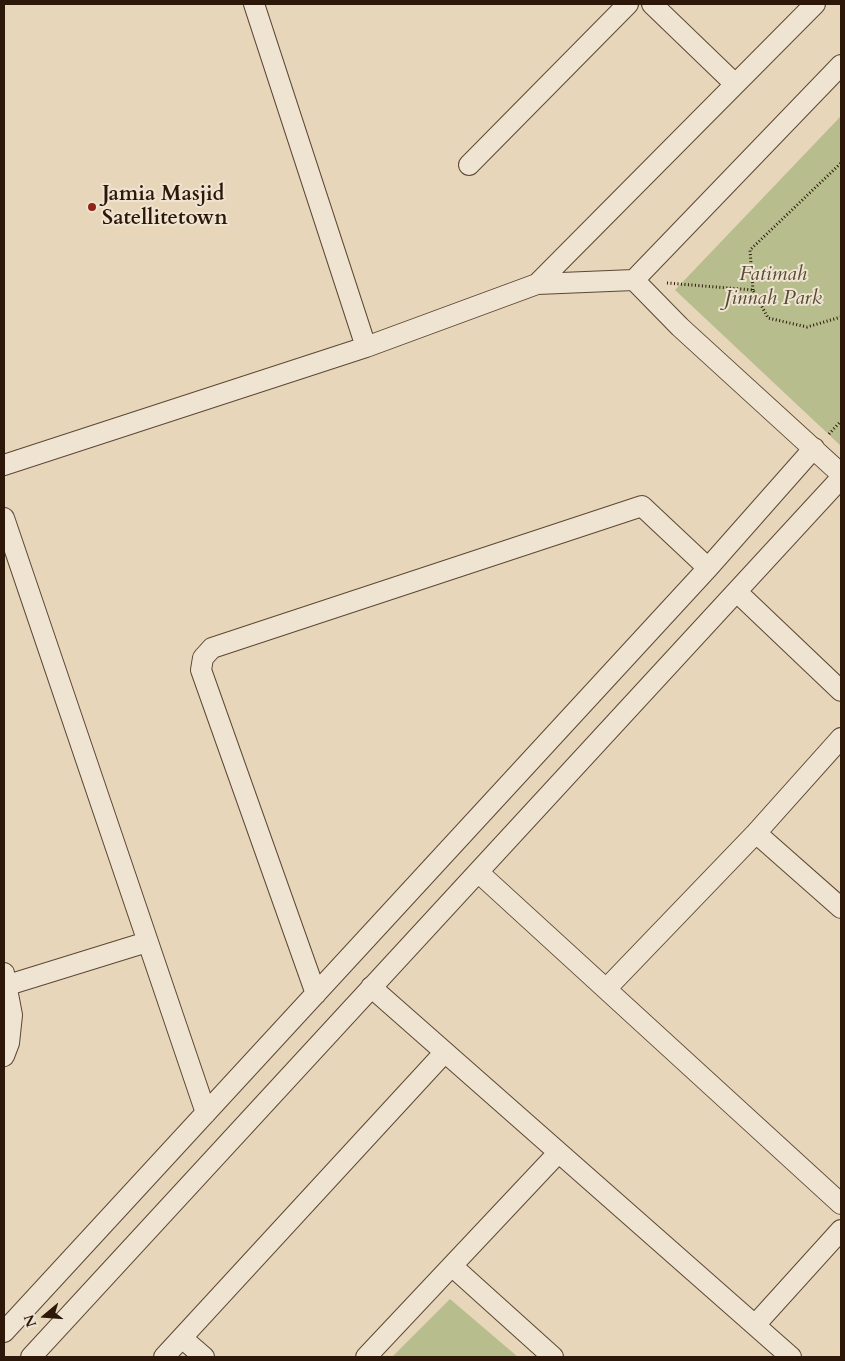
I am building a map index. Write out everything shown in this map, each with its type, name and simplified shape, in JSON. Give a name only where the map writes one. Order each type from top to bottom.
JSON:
[{"type":"street","points":[[254,4],[366,347]]},
{"type":"street","points":[[469,165],[628,4]]},
{"type":"street","points":[[652,4],[735,84]]},
{"type":"street","points":[[537,284],[815,4]]},
{"type":"street","points":[[4,465],[366,347],[537,284],[634,280],[841,65]]},
{"type":"street","points":[[32,1357],[841,476],[814,448],[680,327],[634,280]]},
{"type":"street","points":[[4,1332],[708,568],[814,448]]},
{"type":"street","points":[[316,994],[201,670],[202,658],[212,648],[642,506],[708,568]]},
{"type":"street","points":[[4,518],[146,942],[206,1113]]},
{"type":"street","points":[[736,592],[841,691]]},
{"type":"street","points":[[606,989],[756,833],[841,738]]},
{"type":"street","points":[[756,833],[841,908]]},
{"type":"street","points":[[478,872],[841,1204]]},
{"type":"street","points":[[4,1056],[9,1043],[12,1015],[5,981],[146,942]]},
{"type":"street","points":[[371,987],[791,1357]]},
{"type":"street","points":[[164,1357],[444,1053]]},
{"type":"street","points":[[366,1357],[558,1153]]},
{"type":"street","points":[[755,1325],[841,1230]]},
{"type":"street","points":[[452,1266],[553,1357]]},
{"type":"street","points":[[182,1338],[204,1357]]},
{"type":"path","points":[[841,163],[750,250],[753,290],[768,318],[807,327],[841,317]]},
{"type":"path","points":[[634,280],[753,290]]},
{"type":"green space","name":"Fatimah Jinnah Park","points":[[841,116],[841,446],[675,290]]},
{"type":"green space","points":[[450,1299],[518,1357],[392,1357]]},
{"type":"place","name":"Jamia Masjid Satellitetown","points":[[92,207]]}]
